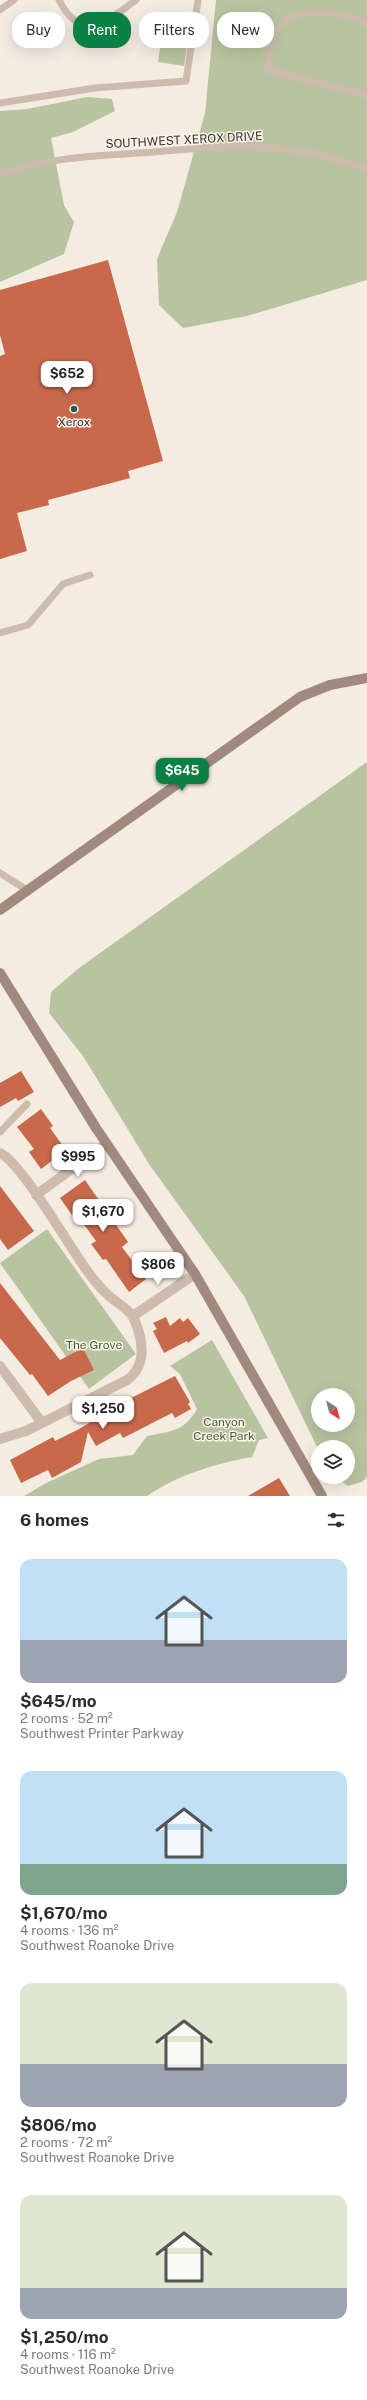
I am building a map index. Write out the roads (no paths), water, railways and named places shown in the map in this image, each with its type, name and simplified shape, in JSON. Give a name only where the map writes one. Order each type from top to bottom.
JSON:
[{"type":"main road","points":[[0,910],[300,697],[330,685],[367,678]]},
{"type":"main road","points":[[0,973],[106,1144],[194,1274],[322,1496]]},
{"type":"street","points":[[36,1195],[106,1144]]},
{"type":"street","points":[[0,1153],[13,1165],[36,1195],[88,1272],[107,1295],[133,1316],[142,1355],[140,1366],[135,1374],[42,1423],[16,1435],[0,1439]]},
{"type":"street","points":[[133,1316],[194,1274]]},
{"type":"street","points":[[0,1366],[42,1423]]},
{"type":"lane","points":[[0,10],[14,0]]},
{"type":"lane","points":[[60,0],[66,13],[74,21],[88,26],[103,24],[136,0]]},
{"type":"lane","points":[[0,103],[95,88],[186,81],[198,0]]},
{"type":"lane","points":[[367,23],[316,11],[289,18],[281,24],[274,37],[267,70],[367,95]]},
{"type":"lane","name":"SOUTHWEST XEROX DRIVE","points":[[0,174],[50,160],[250,146],[296,149],[315,152],[345,161],[367,170]]},
{"type":"lane","points":[[0,633],[28,625],[64,584],[90,575]]},
{"type":"lane","points":[[0,873],[27,890]]},
{"type":"lane","points":[[0,1132],[27,1104]]},
{"type":"place","name":"Xerox","points":[[74,409]]},
{"type":"park label","name":"The Grove","points":[[94,1345]]},
{"type":"park label","name":"Canyon Creek Park","points":[[224,1429]]}]
